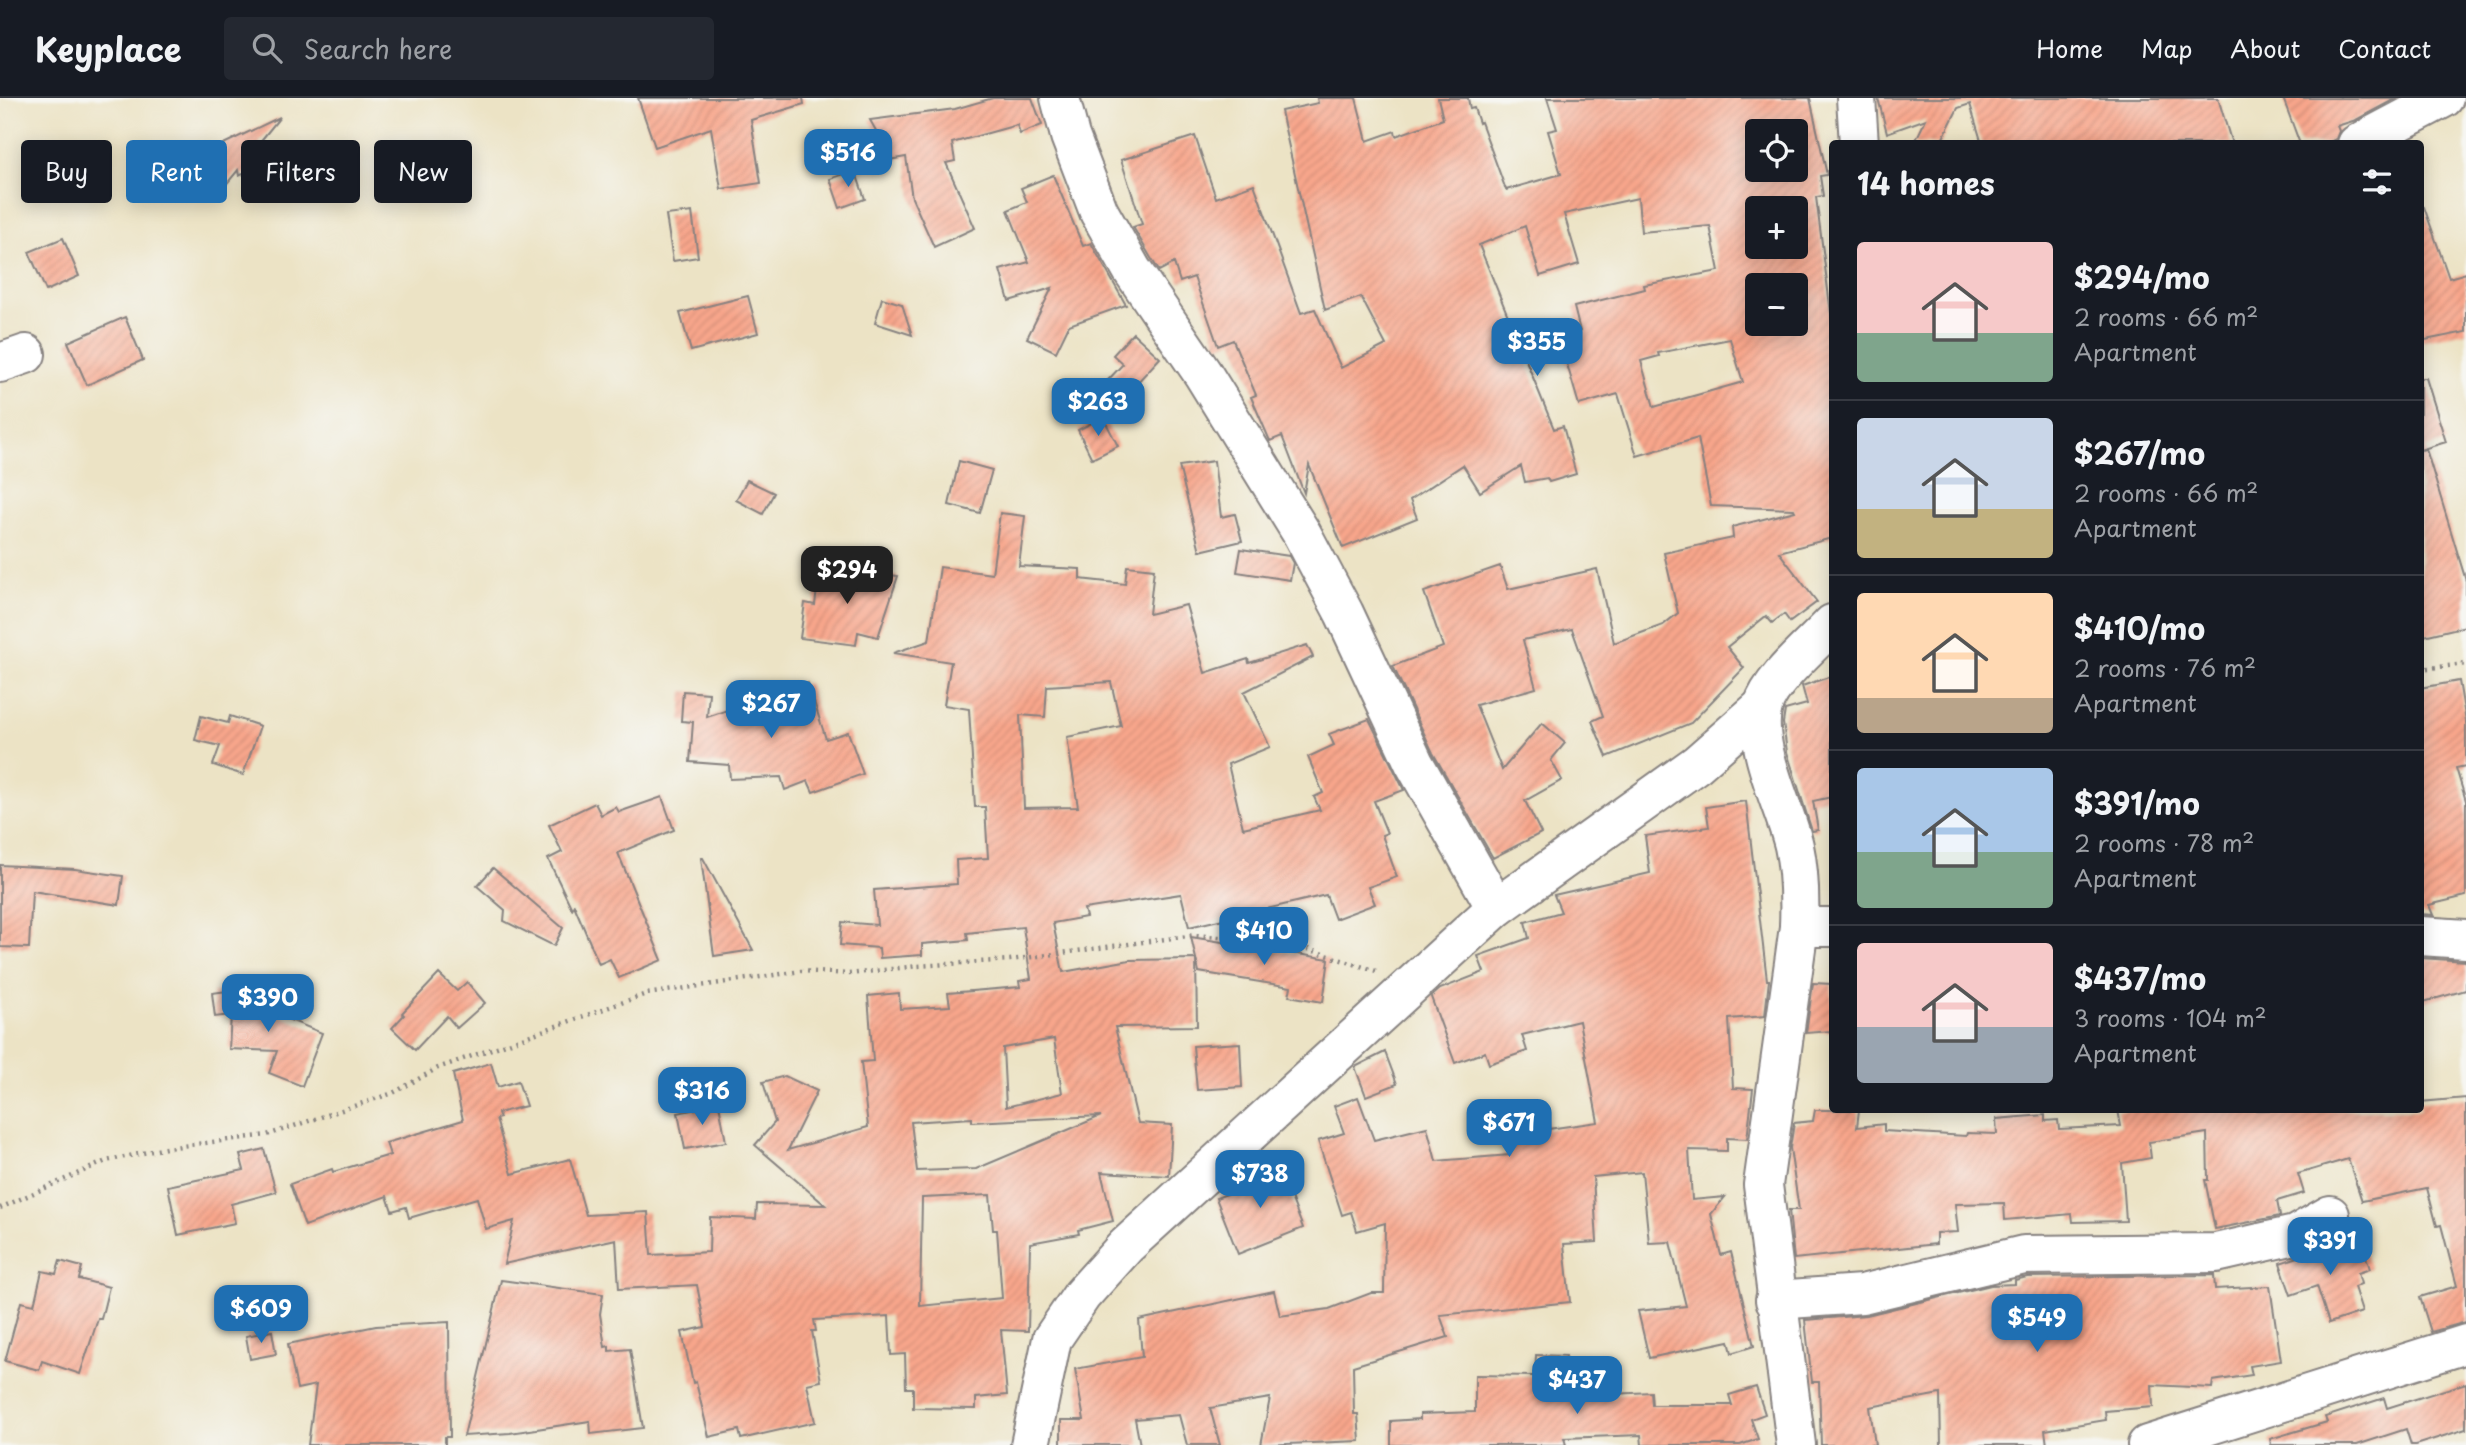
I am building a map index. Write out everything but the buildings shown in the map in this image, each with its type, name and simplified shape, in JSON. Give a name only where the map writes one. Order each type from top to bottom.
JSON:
[{"type":"street","points":[[1060,98],[1070,136],[1099,212],[1132,270],[1203,374],[1302,534],[1344,613],[1413,763],[1496,908]]},
{"type":"street","points":[[1856,98],[1859,140]]},
{"type":"street","points":[[2365,140],[2444,98]]},
{"type":"street","points":[[1030,1445],[1052,1339],[1082,1295],[1126,1246],[1496,908],[1698,764],[1763,706],[1777,682],[1829,627]]},
{"type":"street","points":[[1763,706],[1763,742],[1794,847],[1800,894],[1816,927],[1763,1185],[1775,1300],[1796,1445]]},
{"type":"street","points":[[2424,936],[2466,939]]},
{"type":"street","points":[[1775,1300],[1862,1294],[2024,1255],[2216,1253],[2295,1235],[2330,1215]]},
{"type":"street","points":[[2147,1445],[2466,1344]]},
{"type":"path","points":[[2424,669],[2466,664]]},
{"type":"path","points":[[0,1208],[106,1161],[166,1148],[267,1135],[393,1093],[438,1068],[646,994],[801,971],[849,974],[917,966],[1010,961],[1195,935],[1289,943],[1414,983]]}]
